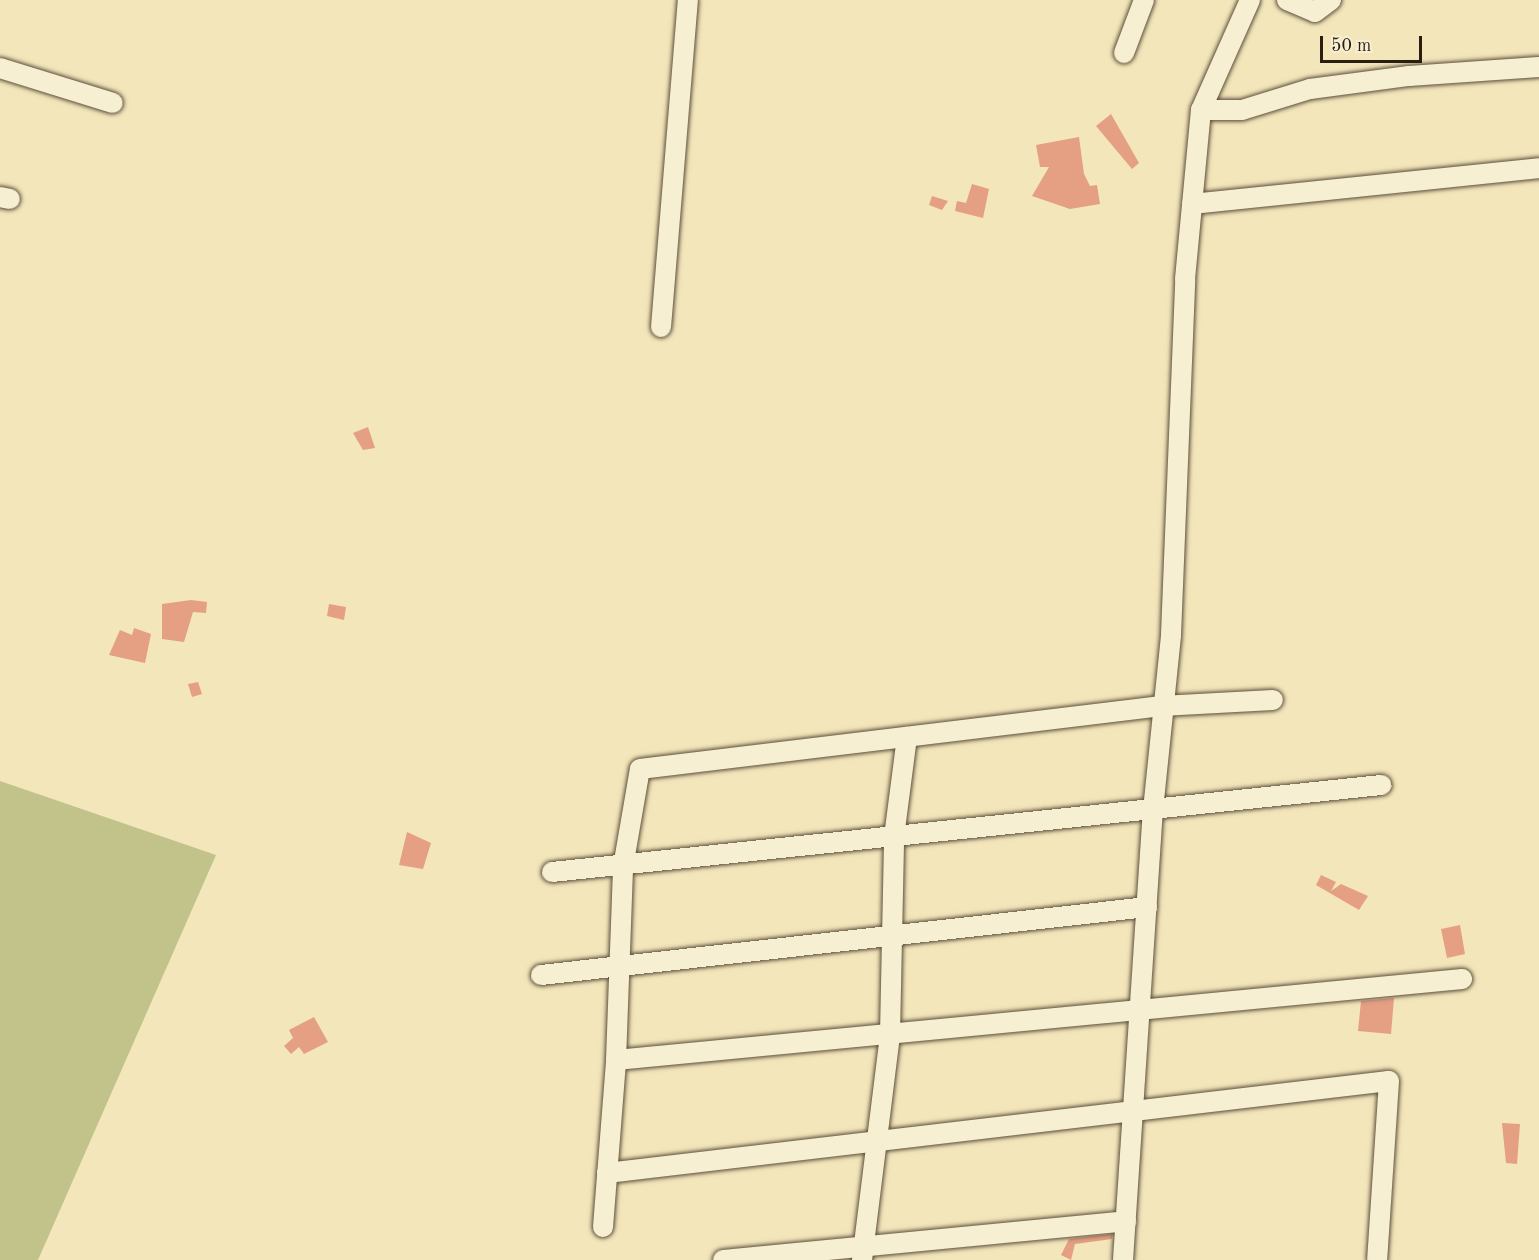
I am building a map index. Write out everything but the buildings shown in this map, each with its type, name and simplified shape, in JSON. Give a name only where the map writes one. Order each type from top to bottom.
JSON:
[{"type":"street","points":[[661,327],[688,0]]},
{"type":"street","points":[[1124,53],[1144,0]]},
{"type":"street","points":[[1123,1260],[1131,1111],[1153,810],[1161,706],[1172,617],[1168,595],[1192,204],[1201,110],[1250,0]]},
{"type":"street","points":[[1287,0],[1315,12],[1331,0]]},
{"type":"street","points":[[0,68],[113,103]]},
{"type":"street","points":[[1201,110],[1242,110],[1310,89],[1398,78],[1539,68]]},
{"type":"street","points":[[1192,204],[1539,168]]},
{"type":"street","points":[[603,1227],[616,1060],[615,964],[623,867],[640,769],[1161,706],[1274,700]]},
{"type":"street","points":[[864,1253],[875,1141],[890,1034],[894,837],[907,737]]},
{"type":"street","points":[[552,872],[623,867],[1381,785]]},
{"type":"street","points":[[541,975],[615,964],[1147,907]]},
{"type":"street","points":[[616,1060],[1462,978]]},
{"type":"street","points":[[607,1173],[1389,1082],[1377,1260]]},
{"type":"street","points":[[723,1260],[864,1253],[1126,1221]]},
{"type":"green space","points":[[0,781],[216,855],[38,1260],[0,1260]]}]
